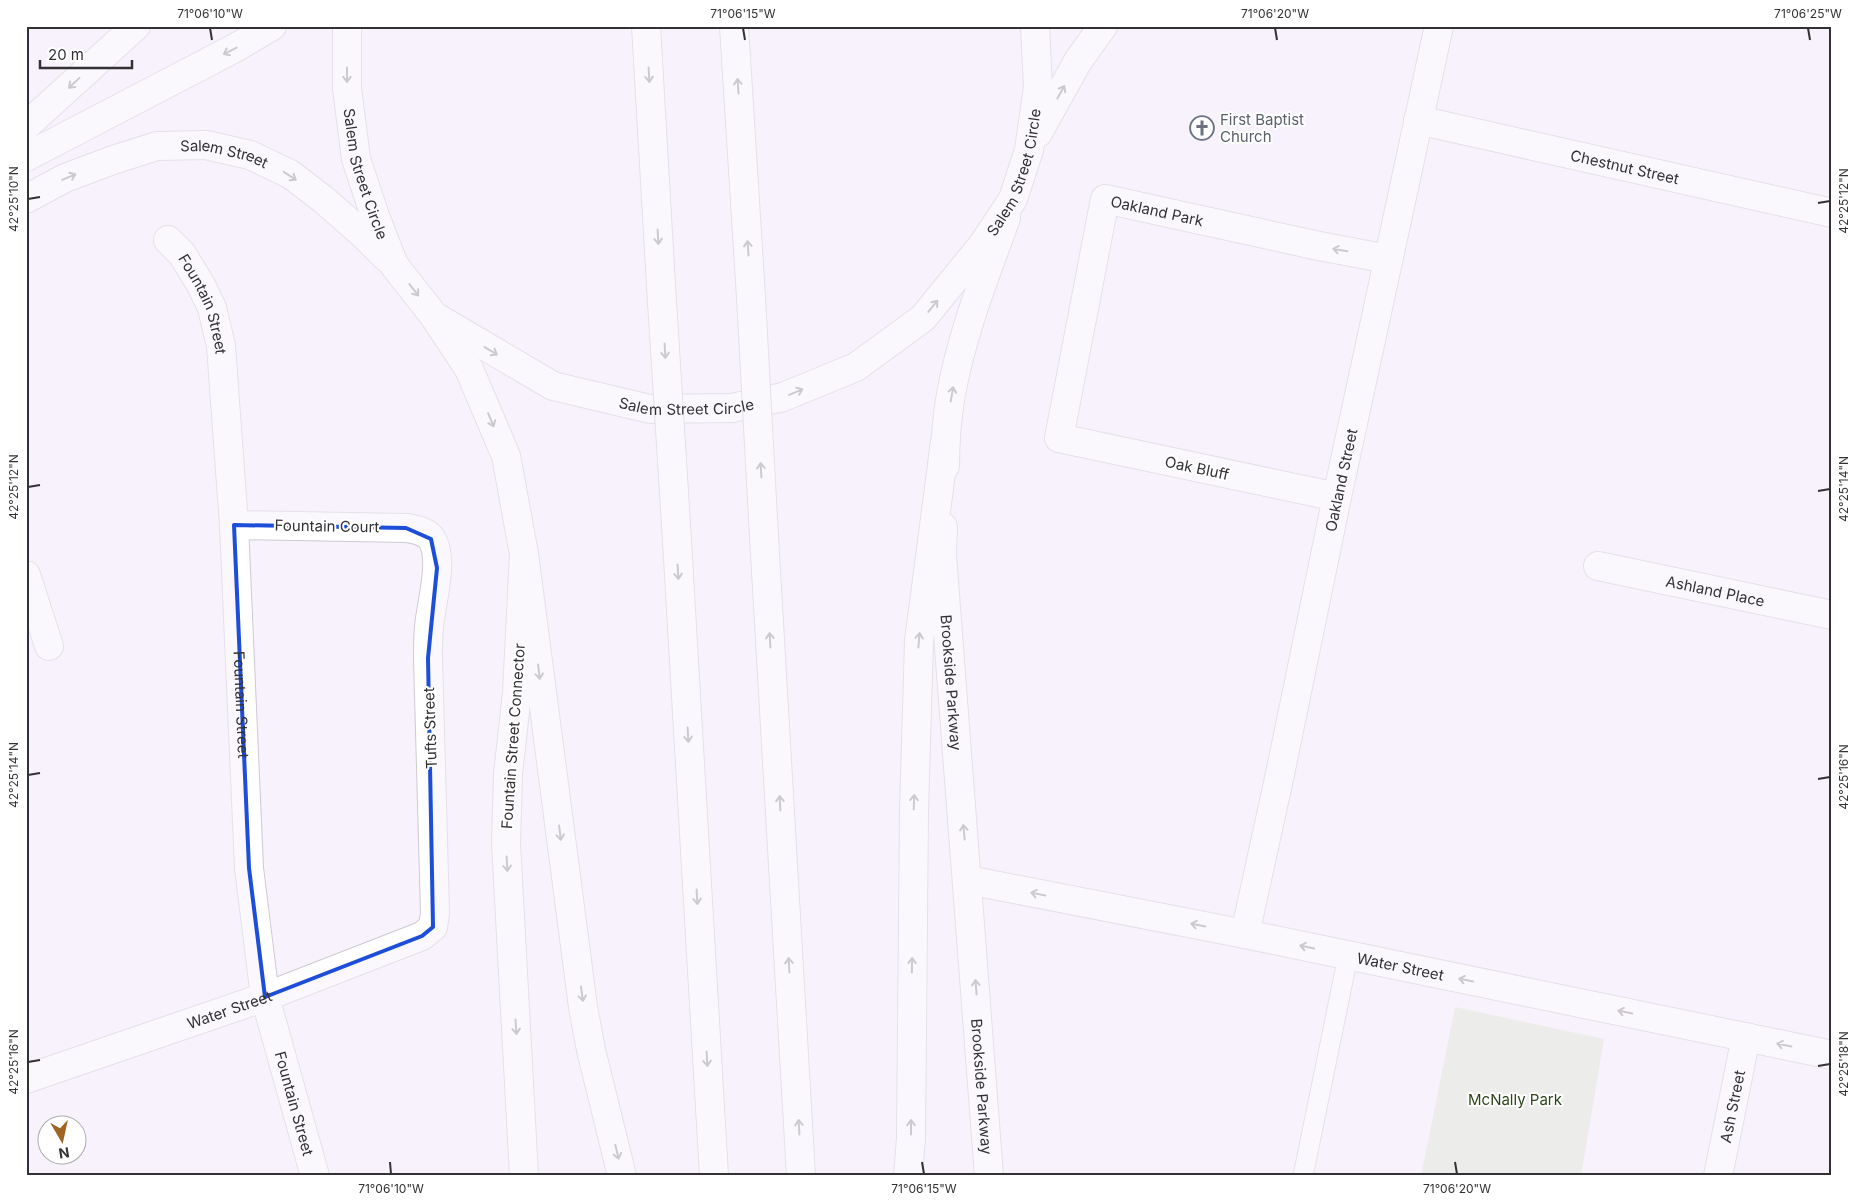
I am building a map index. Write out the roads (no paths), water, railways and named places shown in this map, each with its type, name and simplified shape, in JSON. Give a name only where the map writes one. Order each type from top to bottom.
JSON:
[{"type":"main road","points":[[26,126],[136,26]]},
{"type":"main road","points":[[26,157],[235,48],[272,26]]},
{"type":"main road","name":"Salem Street Circle","points":[[347,26],[347,88],[356,158],[375,216],[394,265],[434,316],[553,386],[650,409],[732,408],[783,398],[856,367],[923,318],[984,244],[1013,199],[1029,150],[1038,87],[1035,26]]},
{"type":"main road","points":[[646,26],[714,1176]]},
{"type":"main road","points":[[734,26],[801,1176]]},
{"type":"main road","points":[[1029,150],[1078,61],[1103,26]]},
{"type":"main road","name":"Oakland Street","points":[[1246,934],[1438,26]]},
{"type":"main road","name":"Chestnut Street","points":[[1418,120],[1832,213]]},
{"type":"main road","name":"Salem Street","points":[[26,199],[65,178],[157,146],[206,145],[250,155],[290,174],[324,200],[365,236],[394,265]]},
{"type":"main road","name":"Brookside Parkway","points":[[989,1176],[942,554],[945,442],[951,394],[971,316],[1013,199]]},
{"type":"main road","name":"Oakland Park","points":[[1059,437],[1105,199],[1319,246],[1388,259]]},
{"type":"main road","name":"Fountain Street","points":[[168,240],[182,254],[202,284],[212,308],[221,346],[234,525],[249,868],[265,997],[315,1176]]},
{"type":"main road","name":"Fountain Street Connector","points":[[434,316],[469,369],[506,456],[524,554],[518,693],[508,774],[506,843],[524,1176]]},
{"type":"main road","name":"Oak Bluff","points":[[1059,437],[1337,497]]},
{"type":"main road","points":[[908,1176],[914,810],[919,641],[945,442]]},
{"type":"main road","name":"Fountain Court","points":[[234,525],[396,527],[419,531]]},
{"type":"main road","name":"Tufts Street","points":[[419,531],[431,539],[437,555],[438,568],[429,627],[428,658],[435,913],[434,923],[429,931]]},
{"type":"main road","points":[[524,554],[583,1007],[591,1050],[622,1176]]},
{"type":"main road","name":"Ashland Place","points":[[1598,566],[1832,616]]},
{"type":"main road","points":[[26,575],[49,646]]},
{"type":"main road","name":"Water Street","points":[[968,880],[1246,934],[1832,1055]]},
{"type":"main road","name":"Water Street","points":[[26,1079],[265,997],[422,936],[429,931]]},
{"type":"main road","name":"Ash Street","points":[[1718,1176],[1746,1037]]},
{"type":"lane","points":[[1303,1176],[1348,956]]},
{"type":"place","name":"First Baptist Church","points":[[1202,128]]},
{"type":"park label","name":"McNally Park","points":[[1515,1099]]}]
